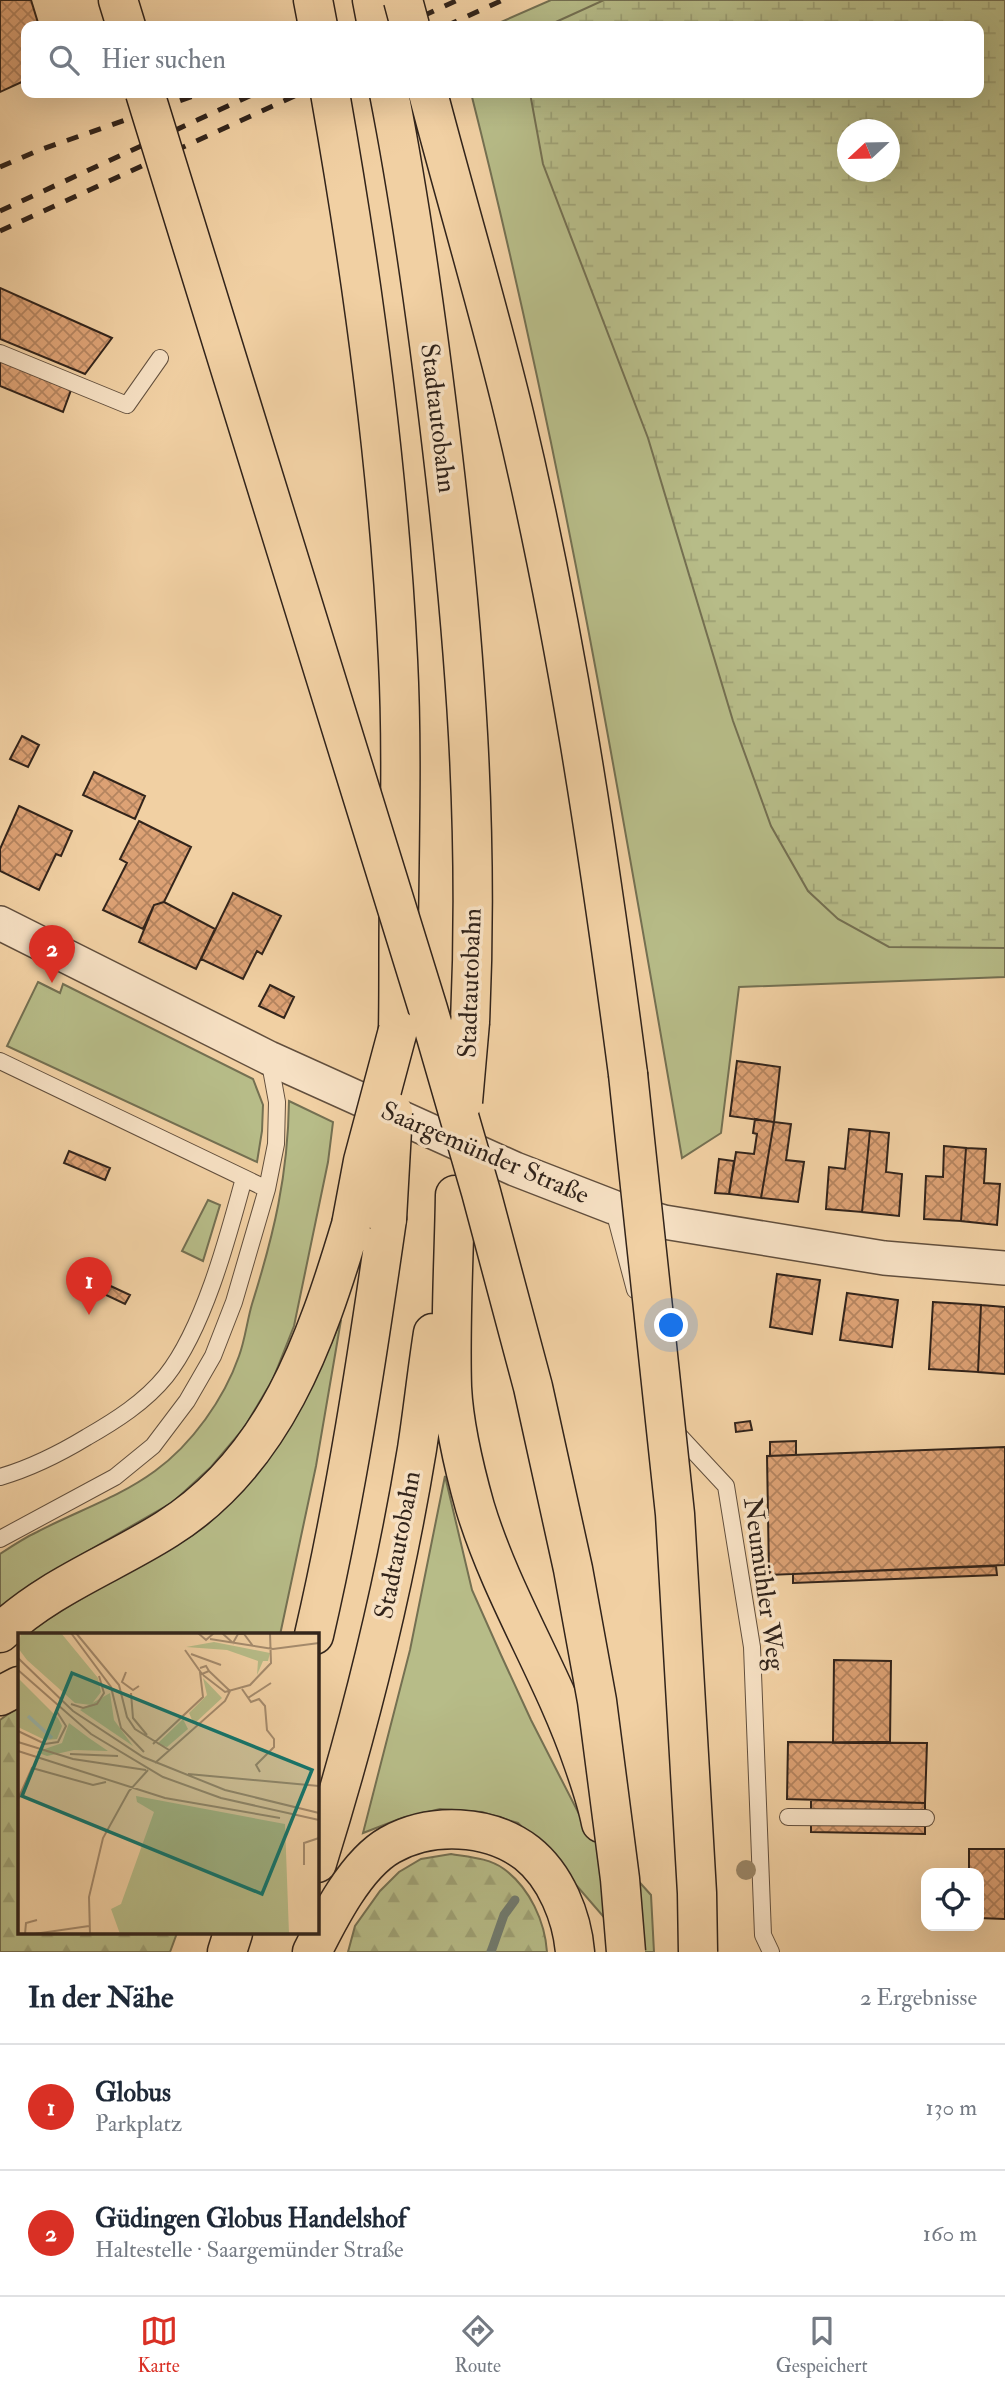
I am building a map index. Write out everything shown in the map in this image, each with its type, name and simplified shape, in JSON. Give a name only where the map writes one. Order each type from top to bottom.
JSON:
[{"type":"highway","points":[[118,0],[124,21]]},
{"type":"highway","points":[[313,0],[317,21]]},
{"type":"highway","points":[[372,0],[376,21]]},
{"type":"highway","points":[[404,0],[409,21]]},
{"type":"highway","points":[[147,98],[428,1009],[533,1387],[573,1569],[597,1701],[620,1879],[626,1952]]},
{"type":"highway","points":[[314,1633],[337,1536],[363,1387],[369,1222],[363,1161],[398,1030],[401,776],[398,660],[378,411],[362,283],[331,98]]},
{"type":"highway","points":[[430,102],[514,414],[550,581],[584,770],[611,949],[628,1074],[676,1514],[698,1952]]},
{"type":"highway","name":"Stadtautobahn","points":[[318,1860],[336,1803],[377,1644],[417,1448],[454,1195],[474,948],[470,741],[455,560],[431,357],[392,108]]},
{"type":"highway","points":[[454,1195],[452,1388],[461,1452],[476,1508],[493,1555],[574,1736],[598,1805],[607,1863],[610,1927],[608,1952]]},
{"type":"highway","points":[[0,1633],[46,1597],[167,1529],[196,1509],[250,1454],[291,1389],[329,1297],[369,1222]]},
{"type":"highway","points":[[0,1696],[18,1687]]},
{"type":"highway","points":[[312,1952],[347,1888],[388,1845],[418,1834],[447,1829],[475,1830],[498,1838],[526,1853],[548,1876],[562,1901],[574,1939],[575,1952]]},
{"type":"highway","points":[[208,1952],[211,1934]]},
{"type":"highway","points":[[227,1952],[233,1934]]},
{"type":"highway","points":[[289,1952],[295,1934]]},
{"type":"street","name":"Saargemünder Straße","points":[[0,923],[269,1058],[515,1169],[613,1207],[664,1223],[884,1258],[1005,1268]]},
{"type":"lane","points":[[0,353],[127,405],[160,358]]},
{"type":"lane","points":[[0,1539],[115,1477],[153,1446],[187,1401],[213,1356],[234,1302],[267,1189],[276,1144],[277,1102],[269,1058]]},
{"type":"lane","points":[[0,1061],[267,1189]]},
{"type":"lane","points":[[0,1478],[59,1454],[108,1425],[145,1398],[166,1377],[180,1357],[192,1332],[217,1270],[244,1178]]},
{"type":"lane","name":"Neumühler Weg","points":[[613,1207],[670,1425],[726,1486],[752,1647],[763,1935],[771,1952]]},
{"type":"lane","points":[[789,1816],[926,1818]]},
{"type":"green space","points":[[551,0],[722,0],[678,21],[503,21]]},
{"type":"green space","points":[[604,0],[1005,0],[1005,948],[889,947],[838,919],[808,891],[771,826],[733,721],[648,438],[543,164],[531,98],[984,98],[984,21],[558,21]]},
{"type":"green space","points":[[472,98],[602,98],[1005,858],[1005,977],[739,987],[721,1133],[682,1158],[587,623],[503,225]]},
{"type":"green space","points":[[38,982],[60,993],[63,984],[253,1079],[263,1105],[257,1162],[7,1046]]},
{"type":"green space","points":[[289,1101],[333,1122],[328,1162],[294,1326],[273,1379],[244,1428],[211,1467],[173,1502],[31,1584],[0,1609],[0,1554],[32,1534],[141,1481],[182,1448],[216,1404],[241,1350],[273,1229],[283,1179]]},
{"type":"green space","points":[[208,1200],[220,1205],[203,1261],[182,1251]]},
{"type":"green space","points":[[341,1320],[316,1466],[280,1633],[27,1633],[178,1544],[211,1521],[252,1478],[287,1428]]},
{"type":"green space","points":[[445,1476],[472,1590],[531,1720],[580,1816],[651,1895],[654,1952],[634,1952],[545,1849],[518,1823],[482,1812],[440,1809],[402,1818],[363,1833],[410,1650]]},
{"type":"green space","points":[[18,1707],[18,1934],[177,1934],[170,1952],[0,1952],[0,1720]]},
{"type":"green space","points":[[451,1854],[492,1862],[513,1877],[534,1906],[543,1929],[547,1952],[348,1952],[355,1926],[380,1891],[399,1872],[421,1859]]},
{"type":"building","points":[[0,0],[31,0],[37,21],[21,21],[21,82],[0,92]]},
{"type":"building","points":[[0,288],[112,338],[85,374],[0,339]]},
{"type":"building","points":[[0,361],[71,390],[63,412],[0,386]]},
{"type":"building","points":[[22,736],[39,745],[28,767],[10,759]]},
{"type":"building","points":[[94,772],[145,796],[135,819],[83,795]]},
{"type":"building","points":[[19,806],[72,831],[61,856],[56,854],[39,890],[0,871],[0,849]]},
{"type":"building","points":[[139,821],[191,847],[164,902],[154,905],[143,929],[103,910],[127,863],[120,859]]},
{"type":"building","points":[[233,893],[281,916],[262,954],[257,951],[243,979],[201,959]]},
{"type":"building","points":[[164,902],[215,929],[196,969],[139,942],[154,905]]},
{"type":"building","points":[[270,985],[294,997],[284,1018],[259,1006]]},
{"type":"building","points":[[737,1061],[780,1067],[774,1122],[730,1116]]},
{"type":"building","points":[[755,1119],[774,1122],[761,1198],[729,1194],[736,1152],[754,1154],[757,1134],[753,1133]]},
{"type":"building","points":[[774,1122],[791,1124],[786,1160],[804,1162],[798,1202],[761,1198]]},
{"type":"building","points":[[849,1129],[870,1131],[862,1212],[826,1209],[829,1167],[845,1169]]},
{"type":"building","points":[[870,1131],[889,1133],[886,1172],[902,1174],[899,1216],[862,1212]]},
{"type":"building","points":[[944,1146],[966,1148],[961,1221],[924,1219],[926,1176],[943,1177]]},
{"type":"building","points":[[966,1148],[986,1149],[984,1183],[1000,1184],[997,1225],[961,1221]]},
{"type":"building","points":[[69,1151],[110,1168],[105,1180],[64,1163]]},
{"type":"building","points":[[719,1159],[734,1161],[729,1194],[715,1193]]},
{"type":"building","points":[[777,1274],[820,1280],[812,1334],[770,1327]]},
{"type":"building","points":[[89,1276],[130,1295],[125,1304],[85,1285]]},
{"type":"building","points":[[847,1293],[898,1300],[892,1347],[840,1340]]},
{"type":"building","points":[[933,1302],[981,1305],[978,1372],[929,1369]]},
{"type":"building","points":[[981,1305],[1005,1307],[1005,1374],[978,1372]]},
{"type":"building","points":[[750,1421],[752,1430],[736,1432],[735,1423]]},
{"type":"building","points":[[796,1441],[796,1455],[770,1456],[770,1442]]},
{"type":"building","points":[[1005,1447],[1005,1565],[769,1575],[767,1456]]},
{"type":"building","points":[[996,1566],[997,1575],[793,1583],[793,1574]]},
{"type":"building","points":[[834,1660],[891,1661],[890,1742],[833,1743]]},
{"type":"building","points":[[788,1742],[927,1743],[925,1803],[787,1799]]},
{"type":"building","points":[[811,1800],[925,1803],[925,1834],[811,1832]]},
{"type":"building","points":[[969,1849],[1005,1849],[1005,1919],[984,1918],[984,1868],[969,1868]]},
{"type":"waterway","points":[[491,1952],[504,1915],[515,1900]]},
{"type":"railway","points":[[412,21],[458,0]]},
{"type":"railway","points":[[457,21],[503,0]]},
{"type":"railway","points":[[0,167],[37,151],[188,98]]},
{"type":"railway","points":[[0,211],[245,98]]},
{"type":"railway","points":[[0,231],[290,98]]},
{"type":"place","name":"Güdingen Globus Handelshof","points":[[52,983]]},
{"type":"place","name":"Globus","points":[[89,1315]]}]
